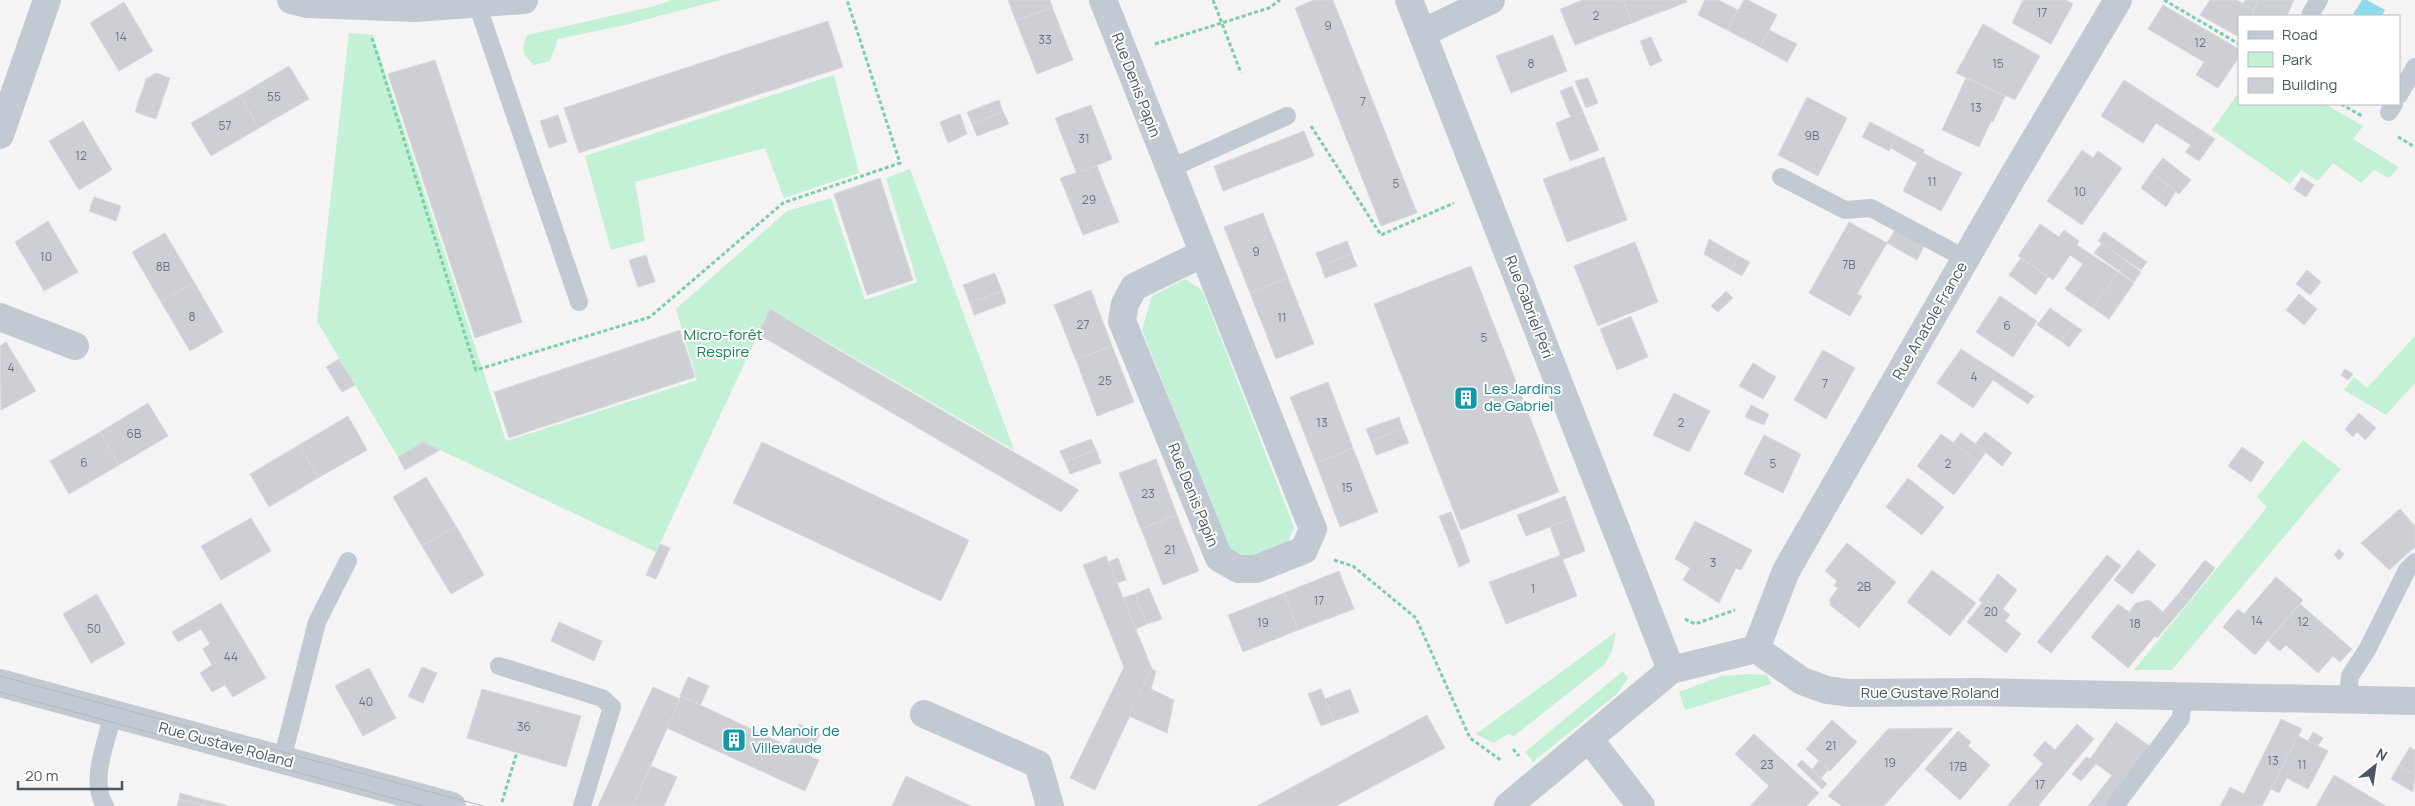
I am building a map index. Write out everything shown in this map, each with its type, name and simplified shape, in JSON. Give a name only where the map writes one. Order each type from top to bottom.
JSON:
[{"type":"street","points":[[0,135],[47,0]]},
{"type":"street","points":[[291,0],[308,4],[416,8],[524,0]]},
{"type":"street","name":"Rue Denis Papin","points":[[1103,0],[1202,254],[1313,529],[1304,550],[1256,569],[1238,569],[1219,558],[1122,321],[1124,304],[1134,287],[1202,254]]},
{"type":"street","name":"Rue Gabriel Péri","points":[[1409,0],[1671,670]]},
{"type":"street","points":[[1422,33],[1491,0]]},
{"type":"street","name":"Rue Anatole France","points":[[1756,650],[1786,571],[1966,258],[2118,0]]},
{"type":"street","points":[[0,317],[75,346]]},
{"type":"street","points":[[1508,806],[1590,740],[1671,670],[1756,650]]},
{"type":"street","name":"Rue Gustave Roland","points":[[1756,650],[1802,681],[1827,690],[1849,692],[1977,692],[2415,701]]},
{"type":"street","name":"Rue Gustave Roland","points":[[0,683],[452,806]]},
{"type":"street","points":[[924,714],[1038,764],[1050,806]]},
{"type":"street","points":[[1590,740],[1641,806]]},
{"type":"lane","points":[[477,4],[579,302]]},
{"type":"lane","points":[[2400,93],[2415,67]]},
{"type":"lane","points":[[1169,169],[1287,116]]},
{"type":"lane","points":[[1781,178],[1844,210],[1871,208],[1966,258]]},
{"type":"lane","points":[[282,760],[317,622],[348,561]]},
{"type":"lane","points":[[2348,700],[2350,676],[2367,650],[2408,570],[2415,562]]},
{"type":"lane","points":[[499,666],[602,698],[612,707],[582,806]]},
{"type":"lane","points":[[2115,806],[2181,718],[2183,697]]},
{"type":"lane","points":[[105,806],[100,797],[99,777],[113,714]]},
{"type":"path","points":[[362,6],[476,370],[650,317],[783,203],[900,163],[847,0]]},
{"type":"path","points":[[1212,0],[1241,73]]},
{"type":"path","points":[[1124,54],[1269,8],[1280,0]]},
{"type":"path","points":[[2164,0],[2238,43]]},
{"type":"path","points":[[1287,116],[1311,126],[1381,235],[1483,190]]},
{"type":"path","points":[[1304,550],[1353,566],[1416,618],[1470,738],[1502,761]]},
{"type":"path","points":[[1678,616],[1696,624],[1738,610]]},
{"type":"path","points":[[502,802],[517,752]]},
{"type":"green space","points":[[672,0],[720,0],[625,25],[558,39],[550,61],[534,65],[525,55],[523,49],[527,35],[655,6]]},
{"type":"green space","name":"Micro-forêt Respire","points":[[349,33],[373,35],[506,441],[697,380],[676,309],[787,211],[831,198],[865,300],[917,282],[886,178],[910,169],[1014,450],[770,309],[656,552],[423,442],[398,457],[317,321]]},
{"type":"green space","points":[[834,75],[859,173],[784,198],[765,148],[635,182],[645,241],[611,250],[585,156]]},
{"type":"green space","points":[[2238,93],[2238,105],[2327,105],[2363,126],[2353,139],[2399,167],[2389,178],[2374,170],[2361,183],[2333,163],[2318,181],[2301,170],[2290,184],[2212,130]]},
{"type":"green space","points":[[1185,279],[1202,290],[1294,527],[1288,542],[1257,558],[1230,551],[1142,330],[1152,296]]},
{"type":"green space","points":[[2415,336],[2415,383],[2386,415],[2344,390],[2354,377],[2367,388]]},
{"type":"green space","points":[[2303,440],[2341,469],[2172,670],[2134,670],[2267,507],[2257,497]]},
{"type":"green space","points":[[1616,632],[1612,651],[1605,664],[1514,736],[1508,734],[1494,743],[1476,734]]},
{"type":"green space","points":[[1623,671],[1628,678],[1618,693],[1533,762],[1525,752]]},
{"type":"green space","points":[[1767,675],[1771,684],[1685,710],[1679,692],[1721,676]]},
{"type":"water","points":[[2362,0],[2367,0],[2385,10],[2382,15],[2353,15]]},
{"type":"building","points":[[1008,0],[1050,0],[1052,7],[1016,21]]},
{"type":"building","points":[[1314,0],[1333,0],[1417,213],[1381,226],[1295,8]]},
{"type":"building","points":[[1583,0],[1623,0],[1632,23],[1575,45],[1560,9]]},
{"type":"building","points":[[1623,0],[1686,0],[1687,2],[1632,23]]},
{"type":"building","points":[[1705,0],[1718,0],[1738,10],[1727,30],[1698,15]]},
{"type":"building","points":[[1744,0],[1748,0],[1777,15],[1760,47],[1727,30]]},
{"type":"building","points":[[2023,0],[2066,0],[2073,4],[2051,44],[2012,23]]},
{"type":"building","points":[[2210,0],[2237,0],[2254,10],[2252,15],[2238,15],[2238,36],[2200,15]]},
{"type":"building","points":[[2245,0],[2258,0],[2254,10],[2243,4]]},
{"type":"building","points":[[2258,0],[2294,0],[2287,15],[2252,15]]},
{"type":"building","points":[[124,2],[153,51],[119,71],[90,23]]},
{"type":"building","points":[[2163,5],[2238,48],[2238,58],[2218,88],[2196,75],[2204,62],[2148,29]]},
{"type":"building","points":[[1052,7],[1073,60],[1037,74],[1016,21]]},
{"type":"building","points":[[828,21],[843,67],[579,153],[564,108]]},
{"type":"building","points":[[1983,24],[2040,56],[2015,100],[1956,73]]},
{"type":"building","points":[[1769,30],[1797,44],[1787,62],[1760,47]]},
{"type":"building","points":[[1553,35],[1567,71],[1511,93],[1496,56]]},
{"type":"building","points":[[1651,37],[1662,61],[1650,66],[1640,41]]},
{"type":"building","points":[[435,60],[522,322],[475,338],[388,74]]},
{"type":"building","points":[[289,66],[309,99],[259,128],[240,95]]},
{"type":"building","points":[[156,73],[170,78],[156,119],[135,112],[146,79]]},
{"type":"building","points":[[1588,78],[1598,103],[1586,108],[1575,81]]},
{"type":"building","points":[[1966,78],[2005,96],[1979,147],[1942,130]]},
{"type":"building","points":[[2124,80],[2215,139],[2199,161],[2185,152],[2191,145],[2156,123],[2143,143],[2101,116]]},
{"type":"building","points":[[1572,86],[1583,112],[1571,118],[1560,91]]},
{"type":"building","points":[[240,95],[259,128],[211,156],[191,123]]},
{"type":"building","points":[[1807,97],[1847,118],[1818,176],[1778,155]]},
{"type":"building","points":[[999,100],[1003,112],[972,124],[967,112]]},
{"type":"building","points":[[1091,105],[1112,159],[1077,174],[1055,118]]},
{"type":"building","points":[[1003,112],[1009,124],[977,136],[972,124]]},
{"type":"building","points":[[1583,112],[1599,150],[1570,161],[1556,123]]},
{"type":"building","points":[[960,114],[967,134],[948,143],[940,122]]},
{"type":"building","points":[[558,115],[567,142],[549,148],[540,121]]},
{"type":"building","points":[[83,121],[112,170],[79,190],[49,141]]},
{"type":"building","points":[[1870,122],[1897,136],[1889,151],[1862,137]]},
{"type":"building","points":[[1304,131],[1314,156],[1223,191],[1214,166]]},
{"type":"building","points":[[1897,136],[1924,150],[1923,153],[1962,173],[1941,211],[1903,191],[1917,163],[1891,148]]},
{"type":"building","points":[[2082,150],[2093,158],[2098,151],[2122,168],[2082,225],[2047,201]]},
{"type":"building","points":[[1604,157],[1627,220],[1567,242],[1543,179]]},
{"type":"building","points":[[2163,158],[2191,180],[2179,194],[2152,172]]},
{"type":"building","points":[[1097,166],[1119,222],[1083,235],[1060,178]]},
{"type":"building","points":[[2152,172],[2167,185],[2157,200],[2141,188]]},
{"type":"building","points":[[2302,177],[2314,185],[2306,197],[2294,189]]},
{"type":"building","points":[[880,178],[913,280],[867,295],[834,194]]},
{"type":"building","points":[[2167,185],[2176,191],[2166,207],[2157,200]]},
{"type":"building","points":[[94,197],[121,206],[116,221],[89,211]]},
{"type":"building","points":[[1263,213],[1288,278],[1250,293],[1224,227]]},
{"type":"building","points":[[48,221],[78,272],[44,291],[15,242]]},
{"type":"building","points":[[1849,222],[1887,243],[1857,294],[1862,296],[1850,316],[1809,293]]},
{"type":"building","points":[[2040,224],[2059,237],[2064,230],[2079,241],[2077,245],[2118,272],[2093,308],[2065,289],[2083,264],[2070,255],[2053,280],[2018,256]]},
{"type":"building","points":[[1896,228],[1925,244],[1917,260],[1887,243]]},
{"type":"building","points":[[2104,232],[2147,262],[2141,270],[2098,241]]},
{"type":"building","points":[[165,233],[194,282],[161,302],[132,252]]},
{"type":"building","points":[[1709,239],[1738,256],[1731,270],[1704,254]]},
{"type":"building","points":[[1347,241],[1352,254],[1321,266],[1316,253]]},
{"type":"building","points":[[1635,242],[1658,302],[1598,326],[1574,266]]},
{"type":"building","points":[[2102,243],[2126,261],[2119,271],[2094,253]]},
{"type":"building","points":[[1352,254],[1357,266],[1325,278],[1321,266]]},
{"type":"building","points":[[646,255],[655,282],[638,287],[629,260]]},
{"type":"building","points":[[1738,256],[1750,262],[1742,276],[1731,270]]},
{"type":"building","points":[[2021,258],[2048,277],[2036,295],[2009,275]]},
{"type":"building","points":[[2126,261],[2141,272],[2134,282],[2119,271]]},
{"type":"building","name":"Les Jardins de Gabriel","points":[[1471,266],[1559,492],[1461,530],[1374,304]]},
{"type":"building","points":[[2307,270],[2321,282],[2310,295],[2296,284]]},
{"type":"building","points":[[2118,272],[2134,283],[2109,319],[2093,308]]},
{"type":"building","points":[[995,273],[1002,291],[970,303],[963,285]]},
{"type":"building","points":[[1288,278],[1314,344],[1276,359],[1250,293]]},
{"type":"building","points":[[194,282],[223,332],[190,351],[161,302]]},
{"type":"building","points":[[1091,290],[1112,346],[1076,360],[1054,305]]},
{"type":"building","points":[[1002,291],[1006,303],[974,315],[970,303]]},
{"type":"building","points":[[1726,291],[1733,298],[1718,312],[1711,306]]},
{"type":"building","points":[[2299,294],[2317,309],[2304,325],[2286,310]]},
{"type":"building","points":[[2000,296],[2037,321],[2013,357],[1976,332]]},
{"type":"building","points":[[2050,308],[2073,324],[2061,341],[2037,325]]},
{"type":"building","points":[[770,309],[1079,490],[1061,512],[758,334]]},
{"type":"building","points":[[1631,316],[1648,357],[1617,370],[1600,329]]},
{"type":"building","points":[[2073,324],[2082,330],[2069,347],[2061,341]]},
{"type":"building","points":[[680,330],[695,377],[509,438],[494,392]]},
{"type":"building","points":[[6,342],[36,391],[1,410],[0,346]]},
{"type":"building","points":[[1112,346],[1134,402],[1097,416],[1076,360]]},
{"type":"building","points":[[1961,349],[2034,396],[2028,404],[1993,380],[1973,408],[1937,383]]},
{"type":"building","points":[[1823,350],[1855,368],[1826,419],[1794,400]]},
{"type":"building","points":[[339,359],[355,385],[342,392],[326,367]]},
{"type":"building","points":[[1753,363],[1776,377],[1763,399],[1739,386]]},
{"type":"building","points":[[2345,369],[2353,374],[2348,380],[2341,375]]},
{"type":"building","points":[[1328,382],[1353,448],[1316,463],[1290,397]]},
{"type":"building","points":[[1674,393],[1710,411],[1689,452],[1653,435]]},
{"type":"building","points":[[148,403],[168,436],[119,465],[100,432]]},
{"type":"building","points":[[1751,405],[1769,414],[1764,425],[1745,417]]},
{"type":"building","points":[[2359,413],[2376,428],[2365,440],[2357,432],[2353,437],[2345,429]]},
{"type":"building","points":[[348,416],[367,450],[318,478],[299,445]]},
{"type":"building","points":[[1399,417],[1403,429],[1371,441],[1366,429]]},
{"type":"building","points":[[1403,429],[1409,443],[1376,455],[1371,441]]},
{"type":"building","points":[[100,432],[119,465],[69,494],[50,461]]},
{"type":"building","points":[[1985,432],[2012,453],[2002,466],[1975,444]]},
{"type":"building","points":[[1961,433],[1986,452],[1979,462],[1953,443]]},
{"type":"building","points":[[1941,434],[1979,462],[1954,495],[1917,466]]},
{"type":"building","points":[[1764,435],[1801,454],[1783,493],[1744,474]]},
{"type":"building","points":[[1091,439],[1096,450],[1065,462],[1060,451]]},
{"type":"building","points":[[423,442],[440,450],[405,470],[398,457]]},
{"type":"building","points":[[762,442],[969,540],[941,601],[733,503]]},
{"type":"building","points":[[299,445],[318,478],[269,507],[250,474]]},
{"type":"building","points":[[2242,447],[2264,462],[2251,482],[2228,466]]},
{"type":"building","points":[[1353,448],[1378,512],[1340,527],[1316,463]]},
{"type":"building","points":[[1096,450],[1101,463],[1070,474],[1065,462]]},
{"type":"building","points":[[1156,459],[1177,515],[1141,529],[1119,473]]},
{"type":"building","points":[[426,477],[456,526],[422,546],[393,497]]},
{"type":"building","points":[[1908,478],[1944,507],[1922,535],[1886,507]]},
{"type":"building","points":[[1565,496],[1573,518],[1526,536],[1517,515]]},
{"type":"building","points":[[2400,509],[2415,526],[2415,547],[2389,570],[2361,543]]},
{"type":"building","points":[[1451,512],[1461,537],[1449,541],[1439,516]]},
{"type":"building","points":[[1177,515],[1199,571],[1163,585],[1141,529]]},
{"type":"building","points":[[251,518],[271,551],[221,580],[201,546]]},
{"type":"building","points":[[1573,518],[1585,551],[1562,560],[1550,527]]},
{"type":"building","points":[[1695,521],[1752,550],[1741,570],[1736,568],[1719,603],[1683,580],[1690,568],[1675,559]]},
{"type":"building","points":[[456,526],[484,575],[451,594],[422,546]]},
{"type":"building","points":[[1461,537],[1470,562],[1459,567],[1449,541]]},
{"type":"building","points":[[1847,543],[1896,582],[1859,628],[1830,605],[1830,599],[1838,588],[1834,586],[1837,581],[1825,571]]},
{"type":"building","points":[[660,544],[670,548],[656,579],[646,575]]},
{"type":"building","points":[[2339,549],[2344,554],[2339,560],[2334,555]]},
{"type":"building","points":[[2138,550],[2156,565],[2132,594],[2114,580]]},
{"type":"building","points":[[1561,555],[1577,596],[1506,624],[1489,582]]},
{"type":"building","points":[[2107,555],[2121,566],[2051,653],[2037,642]]},
{"type":"building","points":[[1106,556],[1152,669],[1095,790],[1070,778],[1124,667],[1083,565]]},
{"type":"building","points":[[1118,558],[1126,580],[1117,583],[1108,562]]},
{"type":"building","points":[[2205,560],[2215,568],[2188,602],[2179,593]]},
{"type":"building","points":[[1932,570],[1976,603],[1950,636],[1907,602]]},
{"type":"building","points":[[1339,571],[1354,609],[1298,630],[1284,593]]},
{"type":"building","points":[[1998,574],[2017,590],[2003,609],[2010,615],[2005,621],[2021,634],[2006,653],[1967,622],[1982,603],[1979,600]]},
{"type":"building","points":[[2276,577],[2303,600],[2255,655],[2223,627],[2238,609],[2244,614]]},
{"type":"building","points":[[1149,588],[1162,619],[1147,624],[1135,594]]},
{"type":"building","points":[[1284,593],[1298,630],[1243,652],[1228,615]]},
{"type":"building","points":[[2179,593],[2188,602],[2157,638],[2155,636],[2128,668],[2091,637],[2118,604],[2129,612],[2136,603],[2149,600],[2163,612]]},
{"type":"building","points":[[97,594],[125,644],[91,663],[63,614]]},
{"type":"building","points":[[1135,594],[1147,624],[1136,629],[1123,598]]},
{"type":"building","points":[[221,603],[266,678],[233,697],[225,685],[212,692],[200,673],[212,665],[203,649],[210,644],[201,629],[178,642],[172,632]]},
{"type":"building","points":[[2300,604],[2352,649],[2340,662],[2333,656],[2318,673],[2286,645],[2280,651],[2268,641]]},
{"type":"building","points":[[559,622],[602,641],[594,661],[551,641]]},
{"type":"building","points":[[422,667],[437,673],[423,703],[408,697]]},
{"type":"building","points":[[369,668],[396,718],[363,736],[335,686]]},
{"type":"building","points":[[1152,669],[1156,671],[1151,689],[1174,700],[1167,733],[1129,716]]},
{"type":"building","points":[[688,677],[709,686],[700,706],[680,696]]},
{"type":"building","points":[[653,687],[680,699],[633,806],[598,806]]},
{"type":"building","points":[[482,689],[581,716],[566,767],[467,738]]},
{"type":"building","points":[[1321,689],[1334,721],[1321,726],[1308,694]]},
{"type":"building","points":[[1350,689],[1359,712],[1334,721],[1325,699]]},
{"type":"building","name":"Le Manoir de Villevaude","points":[[681,696],[788,746],[799,724],[820,734],[809,756],[819,760],[805,791],[667,728]]},
{"type":"building","points":[[1427,715],[1445,748],[1336,806],[1257,806]]},
{"type":"building","points":[[2281,719],[2302,729],[2262,806],[2220,806],[2230,787],[2244,794]]},
{"type":"building","points":[[1832,720],[1857,742],[1830,771],[1806,749]]},
{"type":"building","points":[[2116,722],[2151,747],[2105,806],[2088,806],[2112,775],[2096,764],[2081,781],[2072,774],[2086,757],[2090,759]]},
{"type":"building","points":[[2077,724],[2094,739],[2038,806],[2007,806],[2043,764],[2033,755],[2045,741],[2055,750]]},
{"type":"building","points":[[1953,728],[1884,806],[1842,806],[1828,796],[1888,729]]},
{"type":"building","points":[[1958,731],[1971,742],[1968,746],[1990,765],[1960,800],[1925,769]]},
{"type":"building","points":[[2313,732],[2323,738],[2318,746],[2308,741]]},
{"type":"building","points":[[1754,734],[1819,793],[1806,806],[1750,806],[1769,786],[1735,754]]},
{"type":"building","points":[[2298,736],[2328,751],[2308,789],[2287,778],[2279,793],[2271,789]]},
{"type":"building","points":[[2410,747],[2415,750],[2415,775],[2399,765]]},
{"type":"building","points":[[1802,760],[1827,784],[1822,789],[1797,765]]},
{"type":"building","points":[[1819,761],[1828,770],[1821,778],[1812,769]]},
{"type":"building","points":[[2399,765],[2415,775],[2413,792],[2391,779]]},
{"type":"building","points":[[651,766],[677,777],[664,806],[633,806]]},
{"type":"building","points":[[2334,775],[2386,806],[2316,806]]},
{"type":"building","points":[[906,776],[971,806],[892,806]]},
{"type":"building","points":[[180,793],[205,800],[204,805],[179,799]]},
{"type":"building","points":[[179,799],[204,805],[205,800],[229,806],[177,806]]},
{"type":"tram line","points":[[0,676],[483,806]]},
{"type":"tram line","points":[[0,692],[422,806]]},
{"type":"place","name":"Les Jardins de Gabriel","points":[[1466,398]]},
{"type":"place","name":"Le Manoir de Villevaude","points":[[734,740]]}]
